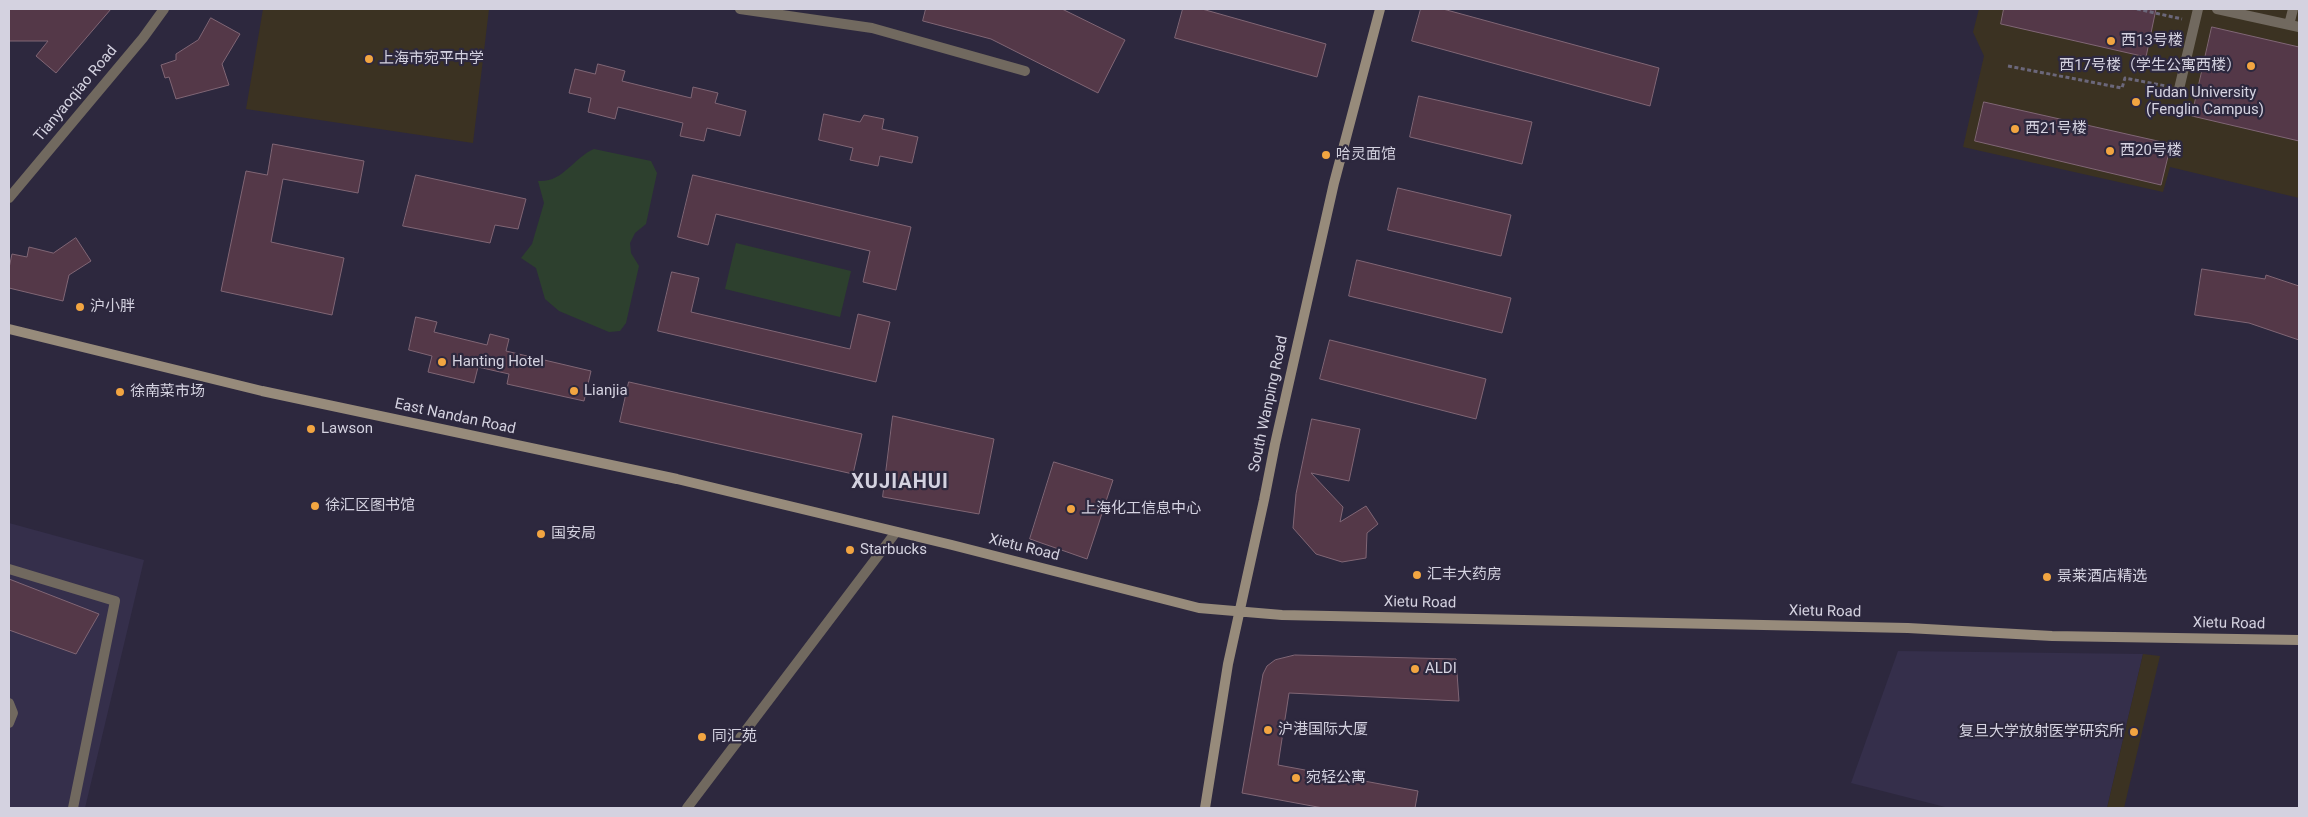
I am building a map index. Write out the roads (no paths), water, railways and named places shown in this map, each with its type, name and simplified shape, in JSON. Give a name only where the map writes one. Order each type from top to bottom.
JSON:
[{"type":"main road","name":"South Wanping Road","points":[[1205,808],[1228,664],[1239,611],[1334,183],[1380,9]]},
{"type":"main road","name":"East Nandan Road","points":[[9,329],[262,391],[677,479],[896,532]]},
{"type":"main road","name":"Xietu Road","points":[[896,532],[1199,608],[1282,615],[1908,628],[2052,636],[2299,640]]},
{"type":"street","name":"Tianyaoqiao Road","points":[[9,198],[164,9]]},
{"type":"street","points":[[740,9],[872,28],[1025,71]]},
{"type":"street","points":[[2179,89],[2198,9]]},
{"type":"street","points":[[2217,9],[2294,26],[2294,9]]},
{"type":"street","points":[[687,808],[896,532]]},
{"type":"street","points":[[9,569],[115,601],[72,808]]},
{"type":"street","points":[[9,703],[13,713],[9,723]]},
{"type":"place","name":"西13号楼","points":[[2111,41]]},
{"type":"place","name":"上海市宛平中学","points":[[369,59]]},
{"type":"place","name":"西17号楼（学生公寓西楼）","points":[[2251,66]]},
{"type":"place","name":"Fudan University (Fenglin Campus)","points":[[2136,102]]},
{"type":"place","name":"西21号楼","points":[[2015,129]]},
{"type":"place","name":"西20号楼","points":[[2110,151]]},
{"type":"place","name":"哈灵面馆","points":[[1326,155]]},
{"type":"place","name":"沪小胖","points":[[80,307]]},
{"type":"place","name":"Hanting Hotel","points":[[442,362]]},
{"type":"place","name":"Lianjia","points":[[574,391]]},
{"type":"place","name":"徐南菜市场","points":[[120,392]]},
{"type":"place","name":"Lawson","points":[[311,429]]},
{"type":"place","name":"徐汇区图书馆","points":[[315,506]]},
{"type":"place","name":"上海化工信息中心","points":[[1071,509]]},
{"type":"place","name":"国安局","points":[[541,534]]},
{"type":"place","name":"Starbucks","points":[[850,550]]},
{"type":"place","name":"汇丰大药房","points":[[1417,575]]},
{"type":"place","name":"景莱酒店精选","points":[[2047,577]]},
{"type":"place","name":"ALDI","points":[[1415,669]]},
{"type":"place","name":"沪港国际大厦","points":[[1268,730]]},
{"type":"place","name":"复旦大学放射医学研究所","points":[[2134,732]]},
{"type":"place","name":"同汇苑","points":[[702,737]]},
{"type":"place","name":"宛轻公寓","points":[[1296,778]]},
{"type":"district","name":"XUJIAHUI","points":[[900,483]]}]
